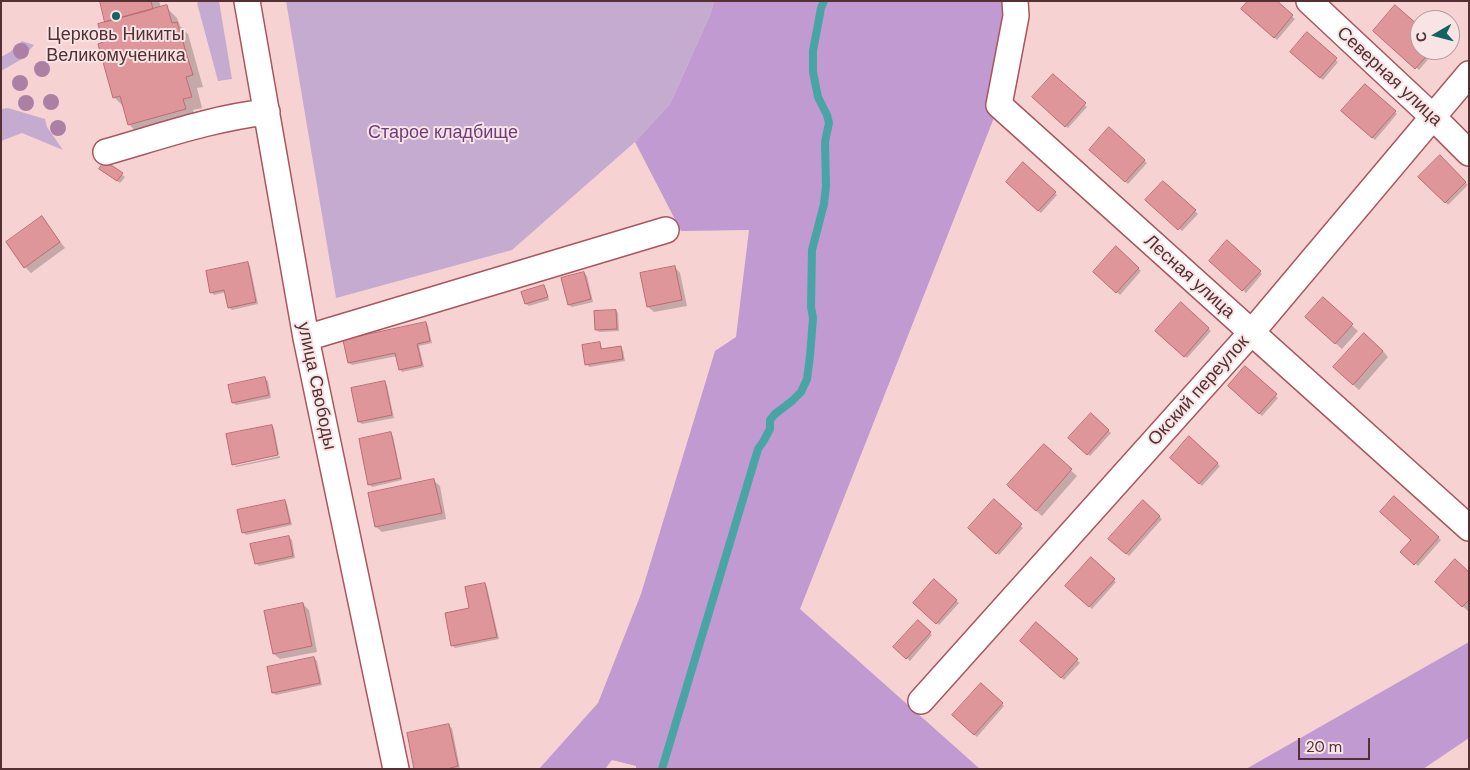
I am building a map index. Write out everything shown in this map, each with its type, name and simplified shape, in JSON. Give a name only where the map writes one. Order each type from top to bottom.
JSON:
[{"type":"street","name":"улица Свободы","points":[[247,1],[306,338],[396,769]]},
{"type":"street","name":"Лесная улица","points":[[1015,1],[1016,16],[999,105],[1469,528]]},
{"type":"street","name":"Северная улица","points":[[1309,1],[1469,153]]},
{"type":"street","name":"Окский переулок","points":[[921,701],[1251,332],[1469,74]]},
{"type":"street","points":[[106,152],[215,120],[266,112]]},
{"type":"street","points":[[306,338],[666,230]]},
{"type":"green space","points":[[200,1],[219,1],[232,79],[218,81],[197,3]]},
{"type":"green space","name":"Старое кладбище","points":[[286,1],[714,1],[710,15],[670,104],[635,142],[512,250],[336,298]]},
{"type":"green space","points":[[22,41],[34,45],[22,59],[1,71],[1,57]]},
{"type":"green space","points":[[8,108],[45,119],[47,127],[63,150],[22,133],[1,141],[1,109]]},
{"type":"shaded area","points":[[714,1],[1015,1],[999,105],[800,609],[980,769],[636,769],[636,766],[612,760],[605,769],[539,769],[598,703],[641,594],[715,351],[736,337],[749,230],[681,231],[635,142],[670,104],[710,15]]},
{"type":"shaded area","points":[[1469,642],[1469,738],[1423,769],[1246,769]]},
{"type":"building","name":"Церковь Никиты Великомученика","points":[[100,1],[151,1],[153,9],[105,22]]},
{"type":"building","points":[[1248,1],[1277,1],[1293,15],[1274,38],[1241,9]]},
{"type":"building","points":[[167,5],[172,23],[177,22],[193,75],[186,77],[192,97],[183,99],[186,109],[128,125],[120,96],[113,98],[98,44],[103,42],[98,24]]},
{"type":"building","points":[[1395,5],[1410,18],[1410,60],[1423,60],[1415,69],[1373,31]]},
{"type":"building","points":[[1307,32],[1337,58],[1320,78],[1290,52]]},
{"type":"building","points":[[1053,74],[1086,103],[1065,127],[1032,97]]},
{"type":"building","points":[[1365,84],[1396,111],[1372,138],[1341,111]]},
{"type":"building","points":[[1109,127],[1145,160],[1125,182],[1089,150]]},
{"type":"building","points":[[1440,155],[1466,182],[1445,203],[1418,177]]},
{"type":"building","points":[[105,161],[123,173],[117,181],[99,169]]},
{"type":"building","points":[[1023,162],[1056,192],[1038,211],[1006,182]]},
{"type":"building","points":[[1163,181],[1196,210],[1178,230],[1145,200]]},
{"type":"building","points":[[42,216],[60,242],[24,268],[6,242]]},
{"type":"building","points":[[1227,240],[1261,271],[1242,291],[1209,261]]},
{"type":"building","points":[[1116,246],[1139,268],[1116,293],[1093,272]]},
{"type":"building","points":[[248,262],[256,302],[228,308],[224,290],[210,293],[206,271]]},
{"type":"building","points":[[675,266],[682,300],[647,307],[640,273]]},
{"type":"building","points":[[584,272],[591,299],[568,305],[561,278]]},
{"type":"building","points":[[544,285],[548,297],[525,304],[521,292]]},
{"type":"building","points":[[1323,297],[1353,324],[1335,344],[1305,317]]},
{"type":"building","points":[[1181,302],[1209,328],[1184,357],[1155,331]]},
{"type":"building","points":[[616,310],[617,329],[595,330],[594,311]]},
{"type":"building","points":[[426,322],[430,341],[417,344],[422,365],[399,370],[395,353],[348,363],[343,340]]},
{"type":"building","points":[[1364,333],[1383,351],[1353,385],[1333,367]]},
{"type":"building","points":[[600,342],[601,349],[621,346],[623,359],[585,365],[582,345]]},
{"type":"building","points":[[1245,366],[1277,394],[1259,414],[1228,386]]},
{"type":"building","points":[[265,377],[269,395],[232,403],[228,385]]},
{"type":"building","points":[[385,381],[392,415],[358,422],[351,388]]},
{"type":"building","points":[[1091,413],[1109,430],[1087,455],[1068,438]]},
{"type":"building","points":[[272,425],[278,455],[232,465],[226,434]]},
{"type":"building","points":[[391,432],[401,478],[368,485],[359,439]]},
{"type":"building","points":[[1189,436],[1218,463],[1199,484],[1170,458]]},
{"type":"building","points":[[1044,444],[1072,469],[1036,511],[1007,485]]},
{"type":"building","points":[[434,479],[442,513],[375,527],[368,493]]},
{"type":"building","points":[[1394,496],[1439,537],[1414,565],[1400,552],[1411,540],[1380,512]]},
{"type":"building","points":[[994,499],[1022,524],[996,554],[968,528]]},
{"type":"building","points":[[285,500],[290,523],[242,533],[237,510]]},
{"type":"building","points":[[1143,500],[1160,516],[1126,554],[1108,539]]},
{"type":"building","points":[[289,536],[293,556],[255,564],[250,544]]},
{"type":"building","points":[[1091,557],[1115,579],[1089,607],[1065,586]]},
{"type":"building","points":[[1455,559],[1469,572],[1469,600],[1462,607],[1435,582]]},
{"type":"building","points":[[934,579],[957,600],[936,624],[913,603]]},
{"type":"building","points":[[485,583],[497,637],[451,646],[445,613],[469,608],[465,587]]},
{"type":"building","points":[[303,603],[312,646],[273,654],[264,611]]},
{"type":"building","points":[[918,620],[931,632],[906,659],[893,647]]},
{"type":"building","points":[[1036,622],[1078,659],[1061,678],[1020,641]]},
{"type":"building","points":[[314,657],[320,683],[272,693],[267,667]]},
{"type":"building","points":[[981,683],[1003,703],[974,735],[952,715]]},
{"type":"building","points":[[449,724],[458,766],[447,769],[414,769],[407,733]]},
{"type":"waterway","points":[[662,769],[758,449],[770,429],[770,420],[801,392],[807,379],[813,318],[811,307],[812,250],[824,204],[826,186],[825,142],[829,123],[818,97],[813,72],[813,51],[824,1]]},
{"type":"place","name":"Церковь Никиты Великомученика","points":[[116,16]]}]
